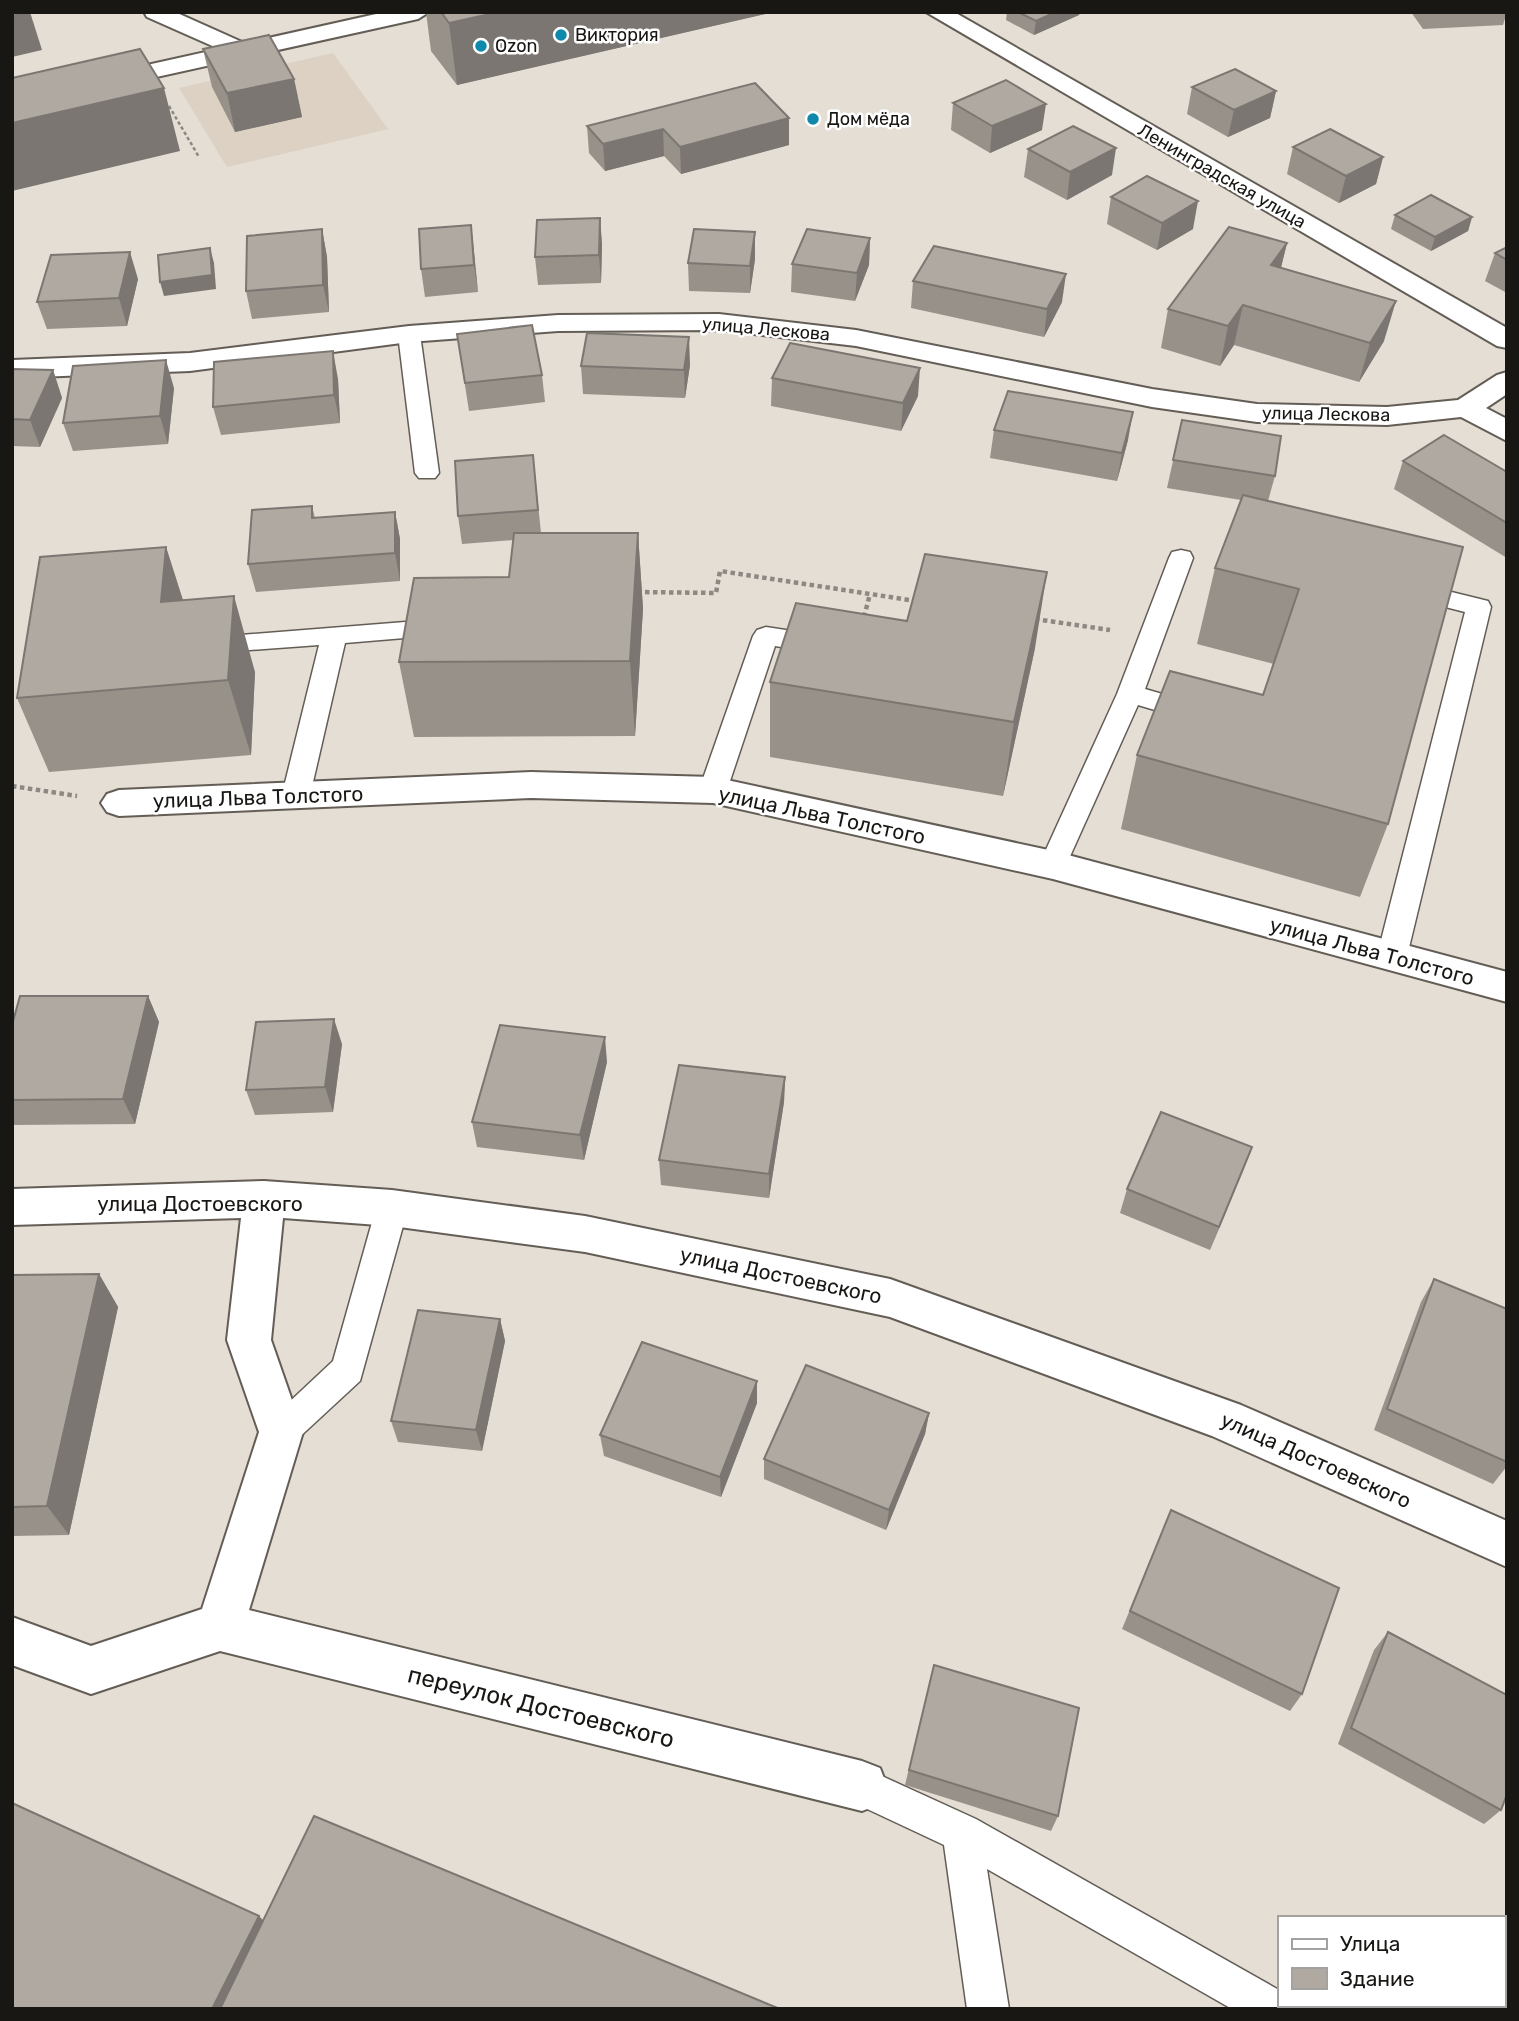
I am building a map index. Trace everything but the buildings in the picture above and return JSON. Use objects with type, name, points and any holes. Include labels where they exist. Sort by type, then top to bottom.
[{"type":"street","points":[[155,12],[243,51]]},
{"type":"street","points":[[12,102],[418,12]]},
{"type":"street","name":"Ленинградская улица","points":[[937,12],[1507,340]]},
{"type":"street","name":"улица Лескова","points":[[12,369],[190,362],[409,334],[558,323],[719,322],[856,338],[1152,398],[1257,413],[1387,416],[1466,408],[1507,381]]},
{"type":"street","points":[[1466,408],[1507,432]]},
{"type":"street","name":"улица Льва Толстого","points":[[119,803],[531,785],[713,790],[1053,865],[1507,987]]},
{"type":"street","points":[[12,1641],[90,1670],[220,1627],[281,1432],[249,1340],[264,1199]]},
{"type":"street","name":"улица Достоевского","points":[[12,1208],[264,1199],[392,1208],[585,1234],[890,1298],[1225,1420],[1507,1544]]},
{"type":"street","name":"переулок Достоевского","points":[[220,1627],[862,1786]]},
{"type":"lane","points":[[409,334],[428,473]]},
{"type":"lane","points":[[1053,865],[1130,694],[1181,558]]},
{"type":"lane","points":[[1386,584],[1479,607],[1392,957]]},
{"type":"lane","points":[[237,642],[471,626]]},
{"type":"lane","points":[[296,795],[334,635]]},
{"type":"lane","points":[[713,790],[766,635],[855,649]]},
{"type":"lane","points":[[1130,694],[1216,719]]},
{"type":"lane","points":[[281,1432],[348,1370],[392,1208]]},
{"type":"lane","points":[[862,1786],[962,1833],[1273,2009]]},
{"type":"lane","points":[[962,1833],[988,2009]]},
{"type":"path","points":[[165,100],[199,157]]},
{"type":"path","points":[[12,786],[119,803]]},
{"type":"shaded area","points":[[333,53],[388,129],[227,167],[179,88]]},
{"type":"place","name":"Виктория","points":[[561,35]]},
{"type":"place","name":"Ozon","points":[[481,46]]},
{"type":"place","name":"Дом мёда","points":[[813,119]]}]
